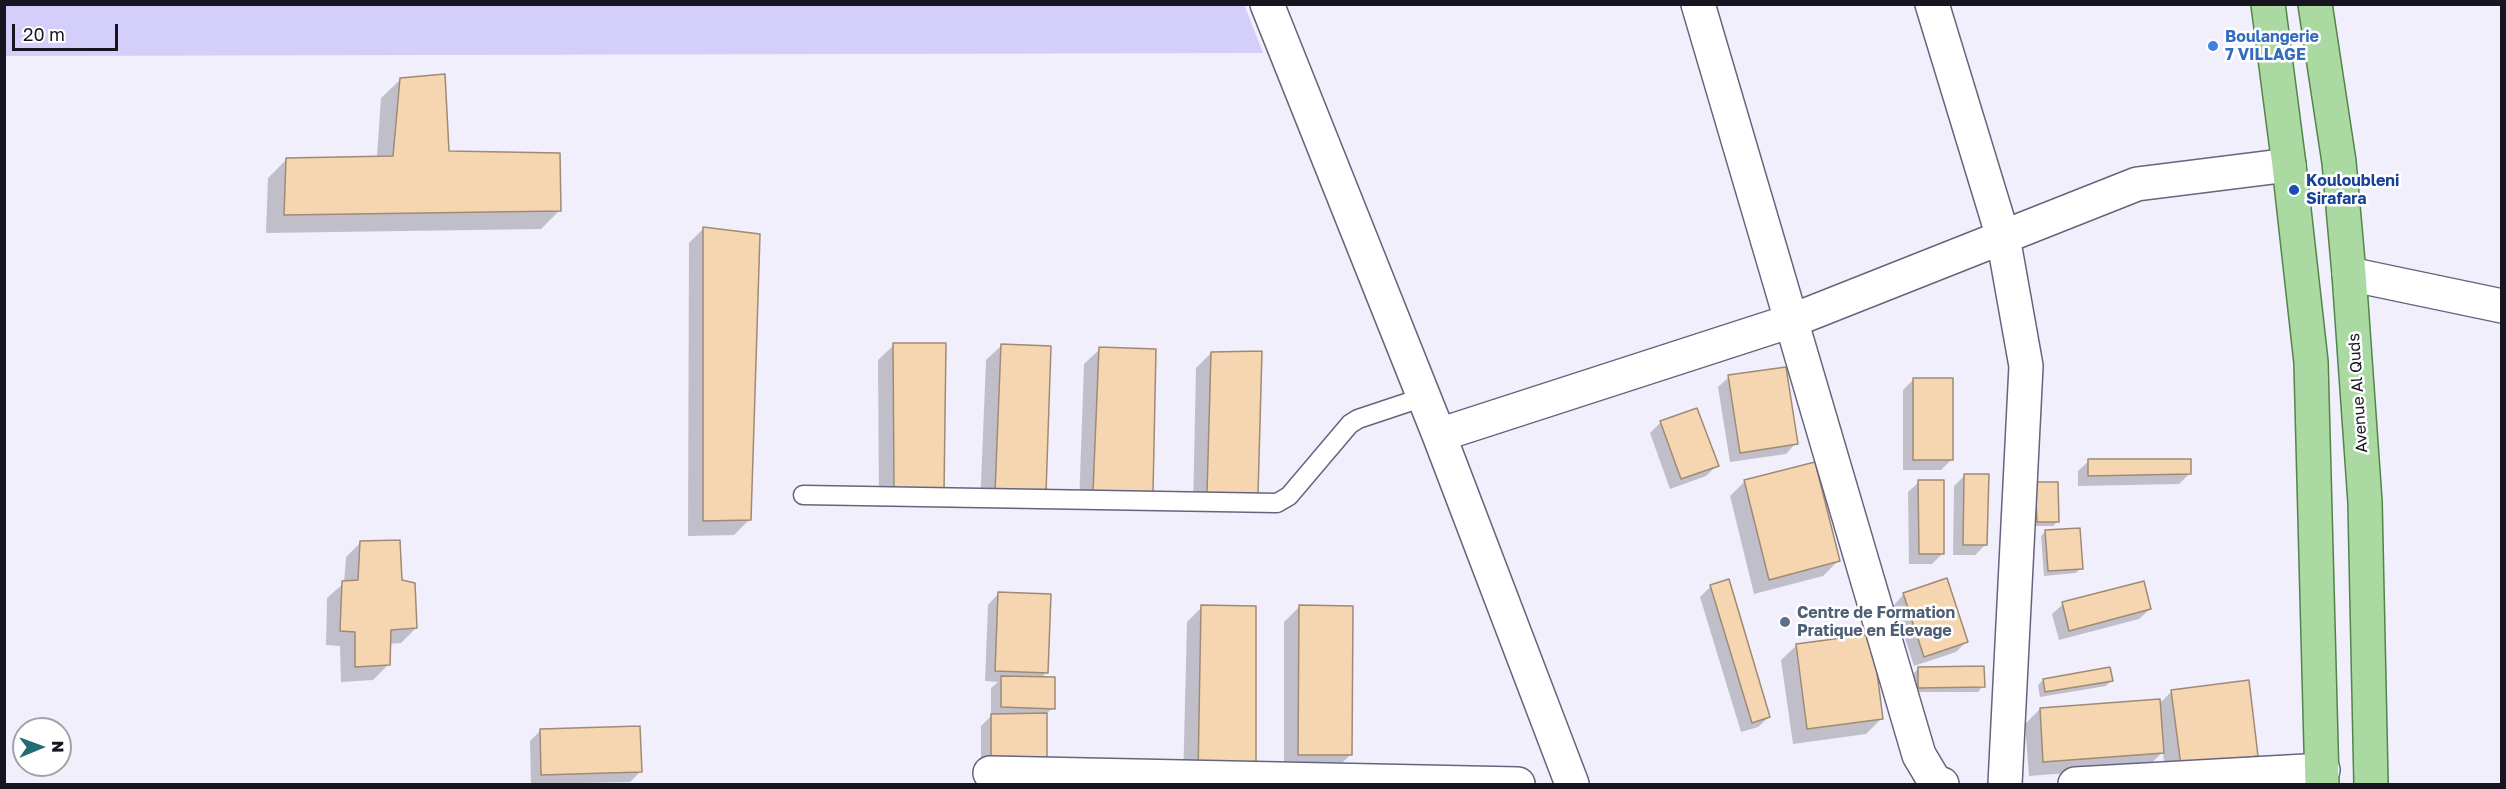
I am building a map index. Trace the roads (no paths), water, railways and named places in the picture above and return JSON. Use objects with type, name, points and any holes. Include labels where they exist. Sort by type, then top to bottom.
[{"type":"main road","points":[[2268,4],[2311,362],[2323,777]]},
{"type":"main road","name":"Avenue Al Quds","points":[[2315,4],[2339,162],[2349,274],[2365,502],[2371,784]]},
{"type":"street","points":[[1267,4],[1439,435],[1572,784]]},
{"type":"street","points":[[1698,4],[1919,755],[1935,782],[1942,784]]},
{"type":"street","points":[[1932,4],[2004,237],[2026,366],[2005,784]]},
{"type":"street","points":[[1439,435],[1791,321],[2137,184],[2289,165]]},
{"type":"street","points":[[2349,274],[2502,306]]},
{"type":"street","points":[[990,773],[1518,784]]},
{"type":"street","points":[[2075,784],[2323,777]]},
{"type":"lane","points":[[803,495],[1277,502],[1289,496],[1350,424],[1358,419],[1424,398]]},
{"type":"place","name":"Boulangerie 7 VILLAGE","points":[[2213,46]]},
{"type":"place","name":"Kouloubleni Sirafara","points":[[2294,190]]},
{"type":"place","name":"Centre de Formation Pratique en Élevage","points":[[1785,622]]}]
